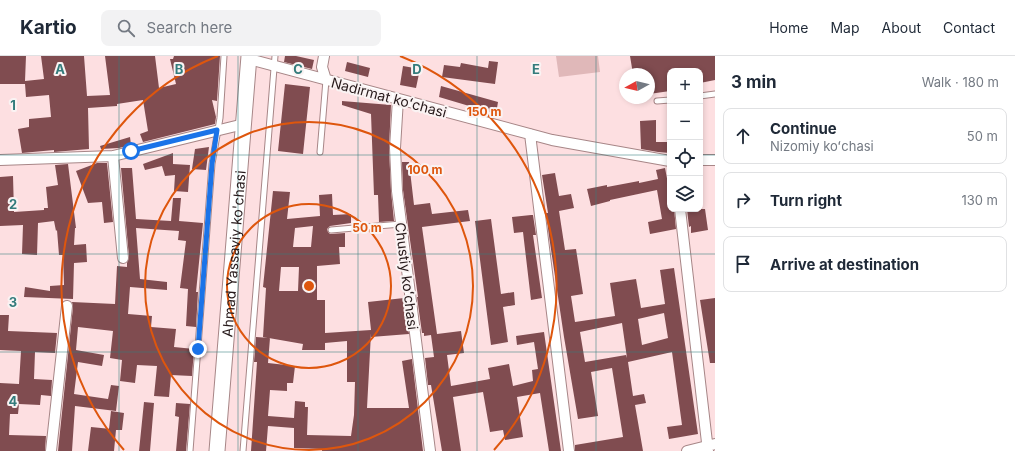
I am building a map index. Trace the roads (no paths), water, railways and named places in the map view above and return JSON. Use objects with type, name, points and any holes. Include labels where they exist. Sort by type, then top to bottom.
[{"type":"main road","name":"Ahmad Yassaviy ko'chasi","points":[[217,451],[249,58]]},
{"type":"street","points":[[324,56],[322,67],[326,80]]},
{"type":"street","name":"Nadirmat koʻchasi","points":[[249,58],[274,61],[326,80],[552,140],[667,160]]},
{"type":"street","name":"Chustiy koʻchasi","points":[[398,100],[395,148],[397,190],[430,451]]},
{"type":"street","points":[[0,160],[113,156],[244,124]]},
{"type":"street","points":[[530,134],[569,451]]},
{"type":"street","points":[[113,156],[123,258]]},
{"type":"street","points":[[703,160],[715,160]]},
{"type":"street","points":[[680,212],[710,447],[688,451]]},
{"type":"street","points":[[51,451],[67,306]]},
{"type":"lane","points":[[190,451],[212,172],[217,130],[220,118],[224,56]]},
{"type":"lane","points":[[243,451],[274,61]]},
{"type":"lane","points":[[320,152],[326,80]]},
{"type":"lane","points":[[703,96],[715,94]]},
{"type":"lane","points":[[657,101],[667,100]]},
{"type":"lane","points":[[331,230],[401,224]]}]
